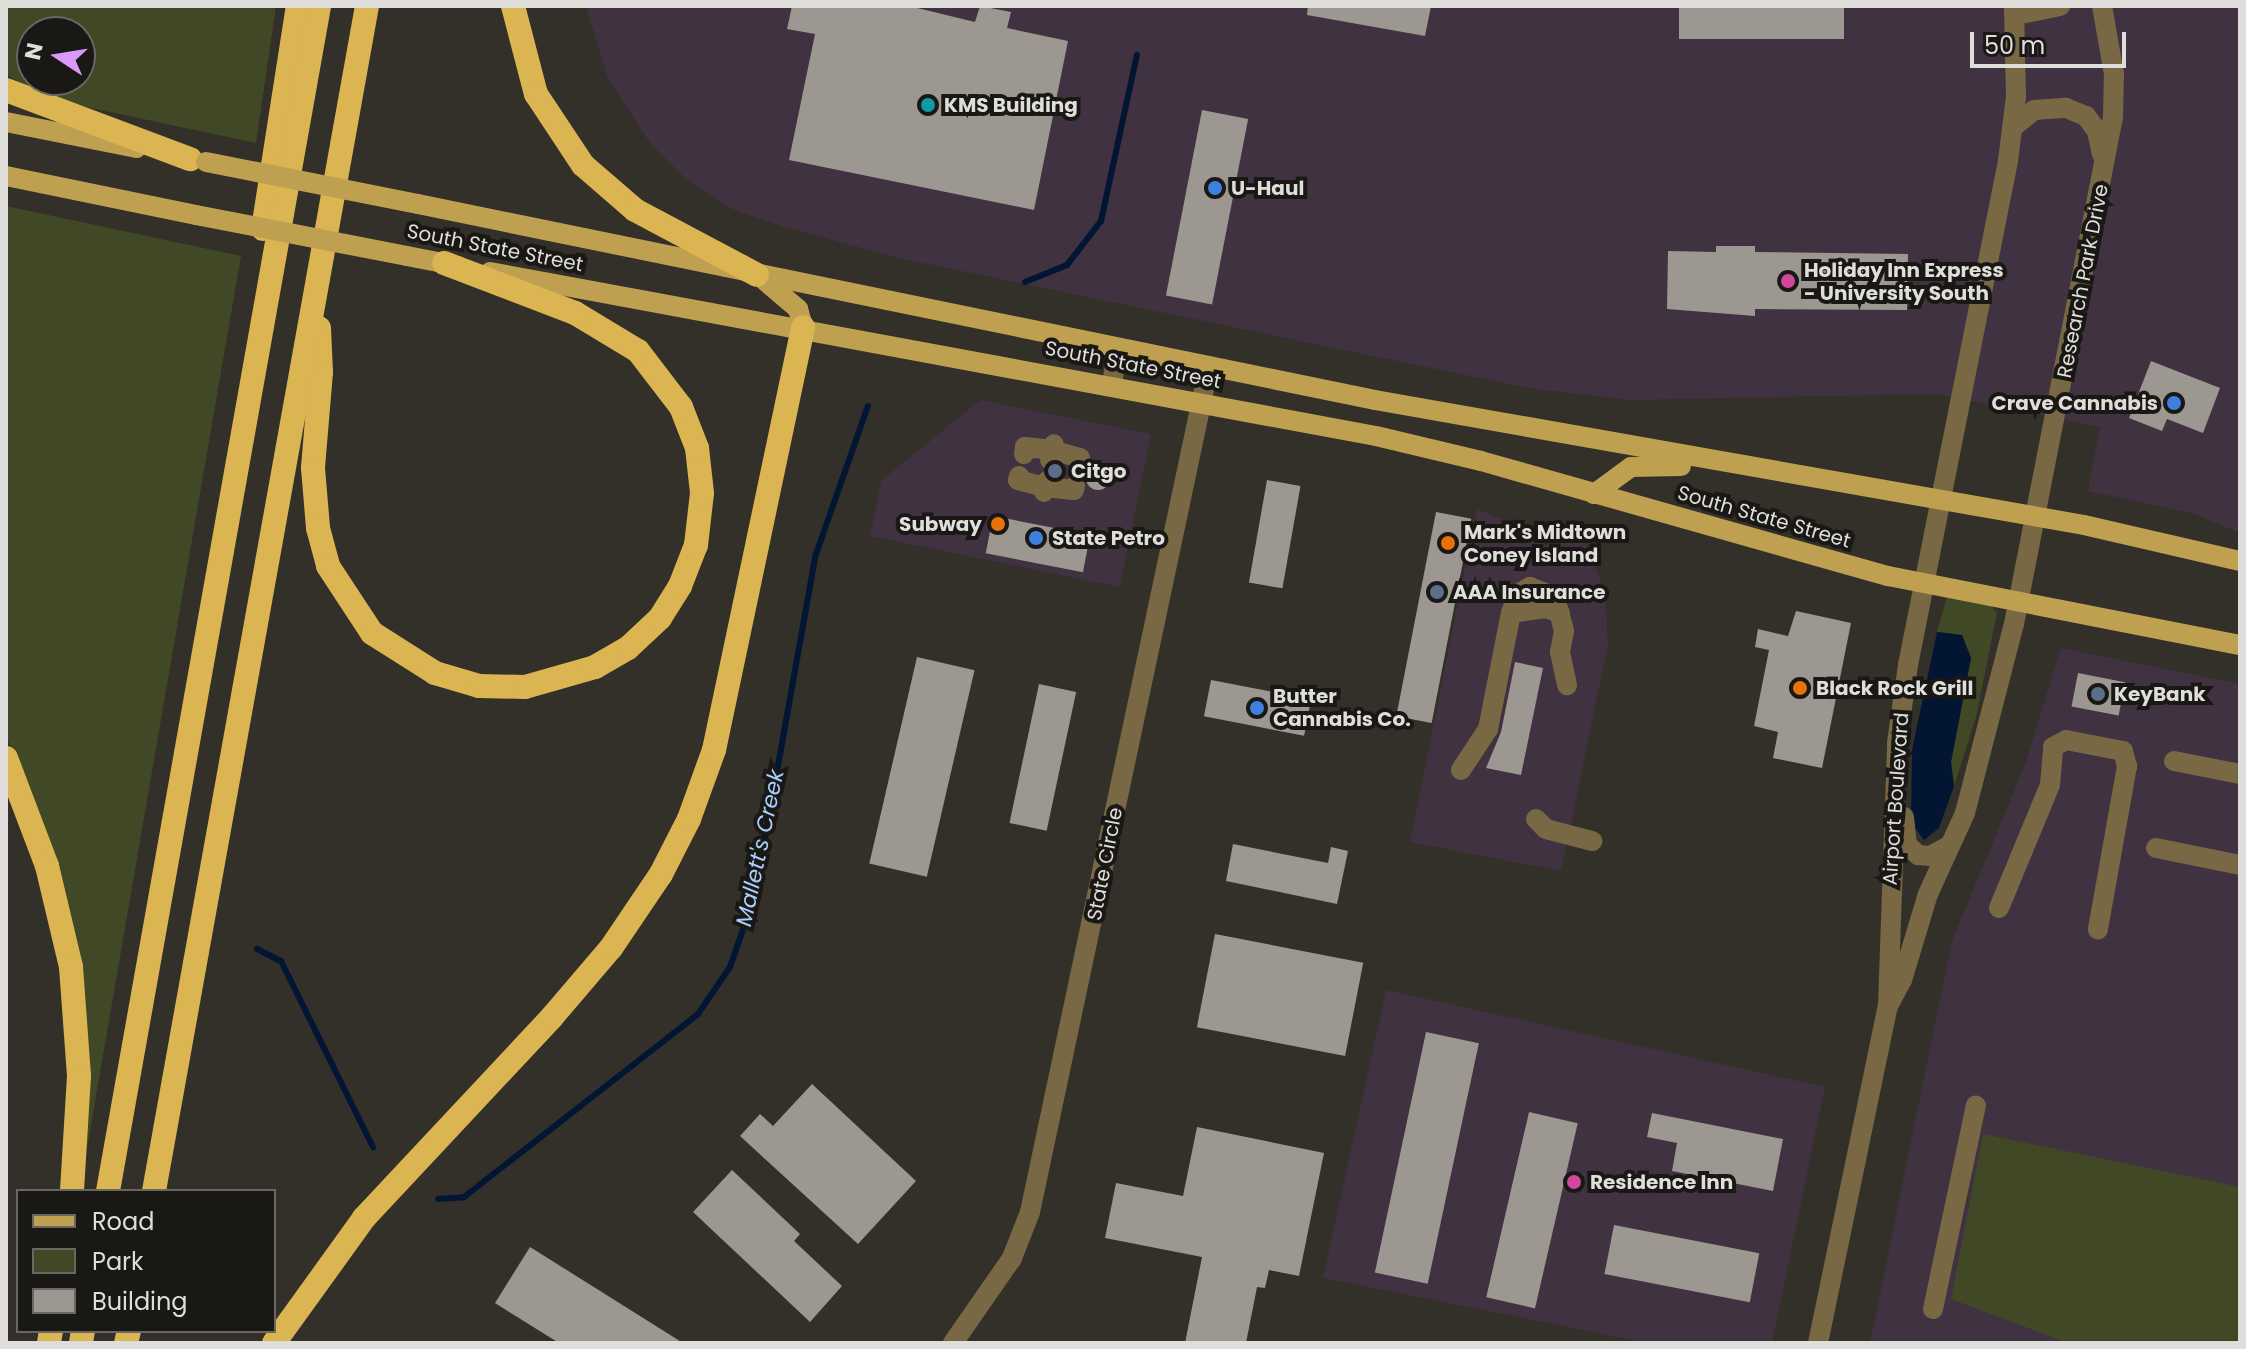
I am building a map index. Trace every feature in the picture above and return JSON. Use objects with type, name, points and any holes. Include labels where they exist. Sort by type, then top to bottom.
[{"type":"highway","points":[[192,727],[198,611],[298,6]]},
{"type":"highway","points":[[108,1189],[319,6]]},
{"type":"highway","points":[[154,1189],[367,6]]},
{"type":"highway","points":[[513,6],[536,94],[583,165],[635,210],[757,275]]},
{"type":"highway","points":[[6,90],[198,160]]},
{"type":"highway","points":[[316,289],[321,372],[313,468],[318,528],[328,566],[345,598],[372,633],[435,673],[479,686],[525,687],[563,680],[628,648],[660,618],[680,586],[696,545],[702,493],[697,448],[681,407],[638,351],[575,313],[444,263]]},
{"type":"highway","points":[[274,1343],[364,1218],[552,1017],[611,948],[661,874],[714,750],[803,327]]},
{"type":"highway","points":[[6,758],[47,866],[71,967],[79,1076],[72,1189]]},
{"type":"main road","name":"South State Street","points":[[6,122],[1209,366],[2156,539],[2240,561]]},
{"type":"main road","name":"South State Street","points":[[6,176],[407,256],[1112,384],[1391,440],[1925,583],[2240,645]]},
{"type":"main road","points":[[757,275],[798,309],[803,327]]},
{"type":"main road","points":[[1594,494],[1631,467],[1667,463],[1744,476],[1836,482]]},
{"type":"street","points":[[1941,500],[2012,128],[2015,10],[2060,6]]},
{"type":"street","name":"Research Park Drive","points":[[2019,601],[2105,165],[2114,74],[2102,6]]},
{"type":"street","points":[[2012,128],[2034,110],[2048,107],[2086,116],[2097,131],[2105,165]]},
{"type":"street","points":[[1112,384],[1118,348]]},
{"type":"street","name":"State Circle","points":[[953,1343],[1005,1269],[1030,1212],[1209,366]]},
{"type":"street","points":[[1024,454],[1025,447],[1052,451],[1080,458],[1079,466]]},
{"type":"street","points":[[1019,476],[1018,480],[1045,487],[1075,486]]},
{"type":"street","name":"Airport Boulevard","points":[[1888,1006],[1897,743],[1941,500]]},
{"type":"street","points":[[1461,770],[1488,729],[1511,613],[1518,594],[1530,587],[1555,597],[1564,631],[1560,652],[1567,685]]},
{"type":"street","name":"Airport Boulevard","points":[[1818,1343],[1888,1006],[1986,744],[2019,601]]},
{"type":"street","points":[[1999,908],[2046,797],[2053,747],[2066,740],[2123,751],[2127,766],[2098,929]]},
{"type":"street","points":[[1897,743],[1906,770],[1907,845],[1918,855],[1930,856],[1949,846]]},
{"type":"street","points":[[2174,761],[2240,774]]},
{"type":"street","points":[[1536,819],[1546,829],[1592,841]]},
{"type":"street","points":[[2156,848],[2240,865]]},
{"type":"street","points":[[1933,1309],[1976,1105]]},
{"type":"shaded area","points":[[586,6],[2240,6],[2240,533],[2195,514],[2088,491],[2100,427],[1937,394],[1630,400],[1528,388],[899,258],[781,226],[727,207],[683,176],[650,143],[608,79]]},
{"type":"shaded area","points":[[980,400],[1151,434],[1120,587],[870,536],[881,481]]},
{"type":"shaded area","points":[[1477,509],[1516,526],[1585,540],[1605,593],[1608,645],[1561,871],[1410,842]]},
{"type":"shaded area","points":[[2061,648],[2240,684],[2240,1343],[1870,1343],[1952,941],[2025,765]]},
{"type":"shaded area","name":"Residence Inn","points":[[1386,990],[1825,1087],[1772,1343],[1647,1343],[1323,1278]]},
{"type":"green space","points":[[6,6],[276,6],[256,143],[46,96],[96,96],[96,16],[16,16],[16,80],[6,75]]},
{"type":"green space","points":[[6,206],[241,256],[86,1154],[80,969],[6,734]]},
{"type":"green space","points":[[1947,597],[1990,604],[1997,613],[1976,717],[1954,786],[1951,762],[1971,658],[1962,635],[1937,632]]},
{"type":"green space","points":[[1983,1134],[2240,1187],[2240,1343],[2068,1343],[1951,1299]]},
{"type":"water","points":[[1937,632],[1962,635],[1971,658],[1951,762],[1954,786],[1939,828],[1924,840],[1911,822],[1912,750]]},
{"type":"building","name":"KMS Building","points":[[792,6],[909,6],[975,22],[980,6],[1011,12],[1007,28],[1068,41],[1034,210],[789,160],[815,34],[787,29]]},
{"type":"building","points":[[1308,6],[1431,6],[1425,36],[1307,15]]},
{"type":"building","points":[[1679,6],[1844,6],[1844,39],[1679,39]]},
{"type":"building","points":[[1202,110],[1248,119],[1212,304],[1166,296]]},
{"type":"building","name":"Holiday Inn Express - University South","points":[[1716,246],[1755,246],[1755,252],[1908,254],[1907,310],[1755,309],[1755,316],[1667,309],[1668,251],[1716,252]]},
{"type":"building","name":"Crave Cannabis","points":[[2151,361],[2220,388],[2203,433],[2167,419],[2162,431],[2129,418]]},
{"type":"building","points":[[1098,466],[1106,470],[1110,478],[1106,486],[1098,490],[1090,486],[1086,478],[1090,470]]},
{"type":"building","points":[[1267,480],[1300,486],[1282,588],[1249,582]]},
{"type":"building","points":[[1436,512],[1471,519],[1432,723],[1396,716]]},
{"type":"building","points":[[993,516],[1090,535],[1083,572],[986,553]]},
{"type":"building","name":"Black Rock Grill","points":[[1796,611],[1851,623],[1822,768],[1773,758],[1778,732],[1754,726],[1769,650],[1755,647],[1758,629],[1788,636]]},
{"type":"building","points":[[917,657],[974,670],[927,877],[869,864]]},
{"type":"building","points":[[1515,662],[1543,668],[1521,775],[1486,768],[1501,732]]},
{"type":"building","name":"KeyBank","points":[[2078,673],[2125,682],[2119,716],[2072,706]]},
{"type":"building","name":"Butter Cannabis Co.","points":[[1211,680],[1311,699],[1304,736],[1204,716]]},
{"type":"building","points":[[1039,684],[1076,692],[1047,831],[1009,823]]},
{"type":"building","points":[[1233,844],[1328,863],[1331,847],[1348,851],[1337,904],[1226,881]]},
{"type":"building","points":[[1215,934],[1363,963],[1345,1056],[1197,1027]]},
{"type":"building","points":[[1426,1032],[1479,1043],[1428,1284],[1375,1273]]},
{"type":"building","points":[[812,1084],[916,1181],[858,1244],[740,1136],[760,1114],[773,1126]]},
{"type":"building","points":[[1529,1112],[1578,1123],[1535,1308],[1486,1297]]},
{"type":"building","points":[[1652,1113],[1783,1139],[1773,1191],[1672,1171],[1677,1143],[1647,1137]]},
{"type":"building","points":[[1197,1127],[1324,1153],[1299,1276],[1269,1270],[1265,1288],[1257,1287],[1246,1343],[1185,1343],[1202,1257],[1105,1238],[1116,1183],[1183,1196]]},
{"type":"building","points":[[732,1170],[800,1234],[794,1241],[842,1286],[810,1322],[693,1212]]},
{"type":"building","points":[[1614,1225],[1759,1253],[1750,1302],[1604,1274]]},
{"type":"building","points":[[530,1247],[683,1343],[559,1343],[495,1303]]},
{"type":"waterway","name":"Mallett's Creek","points":[[1025,282],[1067,265],[1101,221],[1137,55]]},
{"type":"waterway","name":"Mallett's Creek","points":[[438,1199],[464,1197],[698,1014],[730,967],[755,895],[815,557],[868,406]]},
{"type":"waterway","name":"Mallett's Creek","points":[[257,949],[281,961],[373,1147]]},
{"type":"place","name":"KMS Building","points":[[928,105]]},
{"type":"place","name":"U-Haul","points":[[1215,188]]},
{"type":"place","name":"Holiday Inn Express - University South","points":[[1788,281]]},
{"type":"place","name":"Crave Cannabis","points":[[2174,403]]},
{"type":"place","name":"Citgo","points":[[1055,471]]},
{"type":"place","name":"Subway","points":[[998,524]]},
{"type":"place","name":"State Petro","points":[[1036,538]]},
{"type":"place","name":"Mark's Midtown Coney Island","points":[[1448,543]]},
{"type":"place","name":"AAA Insurance","points":[[1437,592]]},
{"type":"place","name":"Black Rock Grill","points":[[1800,688]]},
{"type":"place","name":"KeyBank","points":[[2098,694]]},
{"type":"place","name":"Butter Cannabis Co.","points":[[1257,708]]},
{"type":"place","name":"Residence Inn","points":[[1574,1182]]}]
